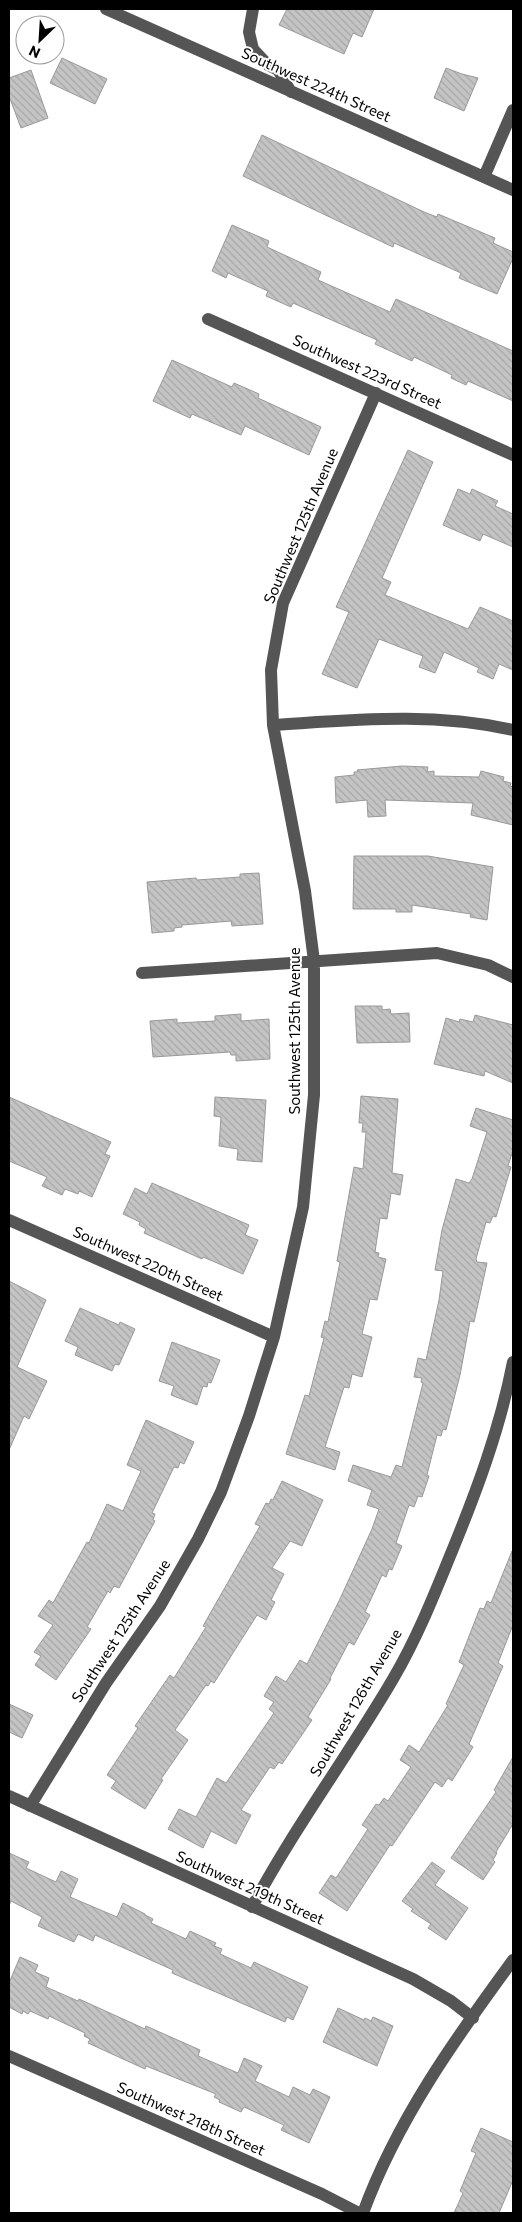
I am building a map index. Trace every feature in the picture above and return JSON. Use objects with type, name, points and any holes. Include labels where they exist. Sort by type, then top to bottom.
[{"type":"street","name":"Southwest 224th Street","points":[[106,9],[513,190]]},
{"type":"street","points":[[253,9],[249,32],[253,49],[268,65],[278,70],[292,92]]},
{"type":"street","points":[[484,177],[513,110]]},
{"type":"street","name":"Southwest 223rd Street","points":[[208,319],[513,455]]},
{"type":"street","name":"Southwest 125th Avenue","points":[[30,1806],[106,1683],[160,1606],[198,1539],[221,1492],[249,1416],[274,1337],[303,1207],[314,1095],[314,961],[305,891],[273,725],[271,670],[283,603],[376,393]]},
{"type":"street","points":[[273,725],[399,717],[479,722],[513,730]]},
{"type":"street","points":[[142,974],[437,953],[488,965],[513,977]]},
{"type":"street","name":"Southwest 220th Street","points":[[9,1220],[274,1337]]},
{"type":"street","name":"Southwest 126th Avenue","points":[[252,1907],[390,1685],[429,1608],[464,1524],[488,1456],[513,1362]]},
{"type":"street","name":"Southwest 219th Street","points":[[9,1796],[413,1978],[451,2001],[473,2018]]},
{"type":"street","points":[[363,2213],[376,2176],[400,2130],[446,2053],[513,1960]]},
{"type":"street","name":"Southwest 218th Street","points":[[9,2056],[322,2194],[359,2213]]},
{"type":"building","points":[[287,9],[374,9],[362,37],[353,33],[344,54],[279,25]]},
{"type":"building","points":[[65,59],[107,79],[95,104],[50,83],[59,65],[65,65]]},
{"type":"building","points":[[446,68],[478,78],[464,111],[434,98]]},
{"type":"building","points":[[31,70],[48,118],[21,128],[9,96],[9,78]]},
{"type":"building","points":[[262,135],[424,212],[437,217],[438,214],[495,238],[493,243],[513,252],[513,258],[497,294],[459,278],[461,273],[394,243],[393,247],[243,176]]},
{"type":"building","points":[[232,225],[269,241],[267,247],[321,272],[318,280],[390,312],[396,299],[513,351],[513,401],[468,381],[466,385],[451,378],[452,375],[414,357],[412,361],[375,344],[377,340],[293,303],[291,307],[266,296],[268,291],[228,273],[226,278],[212,271]]},
{"type":"building","points":[[172,360],[232,387],[234,383],[259,394],[258,398],[321,427],[309,455],[245,426],[241,435],[192,414],[190,418],[153,401]]},
{"type":"building","points":[[408,450],[433,462],[382,578],[391,582],[385,595],[468,629],[480,607],[513,621],[513,670],[499,664],[493,679],[477,672],[479,668],[444,652],[435,673],[419,667],[423,656],[379,639],[357,688],[322,674],[349,612],[336,607]]},
{"type":"building","points":[[458,489],[470,494],[472,489],[498,501],[495,506],[513,514],[513,547],[483,534],[480,541],[443,525]]},
{"type":"building","points":[[402,766],[428,767],[427,772],[434,771],[434,776],[479,777],[481,771],[504,777],[503,781],[511,783],[510,786],[513,787],[513,825],[471,815],[473,803],[385,800],[386,816],[368,817],[367,800],[336,803],[335,777],[354,775],[354,772],[358,772],[357,770]]},
{"type":"building","points":[[354,856],[428,856],[493,867],[487,920],[470,917],[471,914],[412,905],[412,912],[396,912],[396,909],[353,909]]},
{"type":"building","points":[[259,873],[263,924],[232,926],[231,921],[182,925],[182,927],[174,928],[174,931],[152,933],[147,882],[240,877],[240,874]]},
{"type":"building","points":[[355,1006],[382,1006],[382,1010],[390,1009],[391,1014],[409,1013],[410,1042],[357,1043]]},
{"type":"building","points":[[241,1014],[241,1021],[269,1019],[270,1059],[236,1061],[236,1055],[231,1055],[230,1052],[153,1057],[150,1021],[177,1019],[177,1023],[215,1021],[215,1016]]},
{"type":"building","points":[[475,1015],[513,1025],[513,1083],[485,1071],[484,1076],[434,1064],[446,1018],[459,1022],[460,1019],[473,1022]]},
{"type":"building","points":[[361,1096],[398,1099],[392,1173],[403,1175],[400,1195],[391,1193],[387,1219],[380,1218],[375,1252],[379,1253],[378,1257],[386,1259],[377,1300],[370,1299],[362,1334],[372,1337],[362,1377],[352,1374],[349,1388],[344,1387],[325,1447],[340,1452],[335,1470],[286,1454],[305,1395],[309,1396],[324,1338],[321,1337],[325,1321],[328,1322],[340,1262],[337,1261],[354,1167],[363,1169],[366,1132],[362,1132],[363,1123],[359,1123]]},
{"type":"building","points":[[9,1097],[111,1142],[105,1154],[110,1156],[92,1197],[79,1191],[78,1194],[65,1189],[62,1195],[42,1186],[47,1177],[9,1161]]},
{"type":"building","points":[[215,1097],[266,1100],[262,1162],[237,1160],[238,1149],[219,1146],[221,1117],[214,1116]]},
{"type":"building","points":[[476,1108],[513,1120],[513,1150],[508,1166],[511,1167],[496,1217],[493,1216],[490,1223],[486,1222],[476,1259],[477,1262],[487,1263],[474,1322],[470,1321],[460,1375],[446,1430],[443,1429],[441,1436],[437,1435],[427,1475],[429,1476],[422,1497],[418,1496],[414,1507],[409,1505],[396,1543],[402,1546],[392,1570],[389,1569],[386,1577],[382,1575],[365,1612],[370,1615],[354,1645],[349,1642],[331,1679],[308,1717],[312,1720],[282,1764],[279,1762],[274,1769],[270,1767],[241,1810],[251,1815],[236,1844],[211,1831],[203,1848],[168,1829],[179,1809],[196,1817],[217,1778],[226,1783],[274,1713],[269,1709],[274,1702],[264,1696],[276,1676],[286,1682],[300,1660],[307,1664],[339,1601],[372,1529],[379,1509],[367,1505],[372,1490],[348,1481],[353,1465],[391,1477],[396,1465],[402,1467],[423,1383],[421,1382],[422,1378],[414,1377],[418,1358],[426,1360],[439,1300],[443,1271],[435,1270],[442,1230],[456,1179],[469,1183],[472,1179],[487,1132],[470,1126]]},
{"type":"building","points":[[152,1183],[249,1225],[245,1235],[258,1240],[243,1274],[203,1257],[202,1259],[144,1233],[146,1229],[139,1225],[140,1222],[123,1214],[135,1188],[147,1194]]},
{"type":"building","points":[[9,1281],[46,1300],[17,1367],[47,1381],[29,1419],[24,1416],[9,1450]]},
{"type":"building","points":[[80,1308],[119,1325],[120,1322],[135,1329],[119,1365],[115,1364],[112,1371],[75,1355],[78,1347],[65,1341]]},
{"type":"building","points":[[172,1342],[220,1360],[211,1383],[208,1382],[207,1387],[203,1386],[197,1405],[171,1395],[174,1386],[159,1381]]},
{"type":"building","points":[[146,1420],[194,1442],[184,1464],[180,1462],[178,1468],[174,1467],[152,1513],[155,1514],[153,1520],[155,1521],[119,1588],[114,1586],[110,1593],[108,1591],[87,1627],[91,1629],[56,1680],[35,1665],[41,1656],[34,1652],[53,1625],[38,1616],[49,1600],[53,1603],[87,1542],[89,1543],[107,1504],[123,1511],[141,1471],[127,1465]]},
{"type":"building","points":[[282,1481],[323,1500],[302,1546],[290,1541],[272,1568],[284,1574],[271,1600],[275,1602],[266,1620],[257,1615],[214,1683],[211,1681],[208,1686],[206,1685],[175,1730],[188,1740],[161,1779],[163,1780],[145,1809],[111,1788],[116,1781],[107,1775],[138,1728],[135,1726],[170,1675],[174,1678],[206,1627],[203,1626],[260,1526],[255,1524],[266,1503],[269,1504],[271,1499],[273,1500]]},
{"type":"building","points":[[512,1551],[513,1625],[498,1663],[503,1666],[469,1744],[473,1747],[452,1781],[448,1778],[442,1787],[435,1782],[392,1846],[390,1845],[347,1911],[319,1893],[331,1875],[336,1878],[368,1829],[362,1825],[376,1804],[379,1805],[384,1798],[388,1801],[411,1767],[400,1760],[409,1745],[419,1752],[448,1705],[446,1704],[464,1665],[459,1662],[480,1608],[484,1609],[487,1601],[491,1603]]},
{"type":"building","points":[[9,1704],[33,1715],[22,1738],[9,1732]]},
{"type":"building","points":[[513,1757],[513,1824],[496,1852],[493,1860],[495,1862],[483,1880],[451,1858],[496,1792],[494,1790]]},
{"type":"building","points":[[9,1853],[29,1862],[26,1868],[56,1882],[61,1871],[78,1879],[70,1897],[117,1917],[123,1903],[153,1919],[151,1923],[186,1939],[190,1931],[216,1943],[214,1946],[222,1949],[220,1954],[251,1968],[254,1962],[308,1987],[293,2020],[287,2017],[285,2022],[172,1973],[173,1970],[95,1935],[93,1941],[78,1934],[74,1942],[38,1926],[42,1917],[11,1901],[9,1906]]},
{"type":"building","points":[[432,1862],[445,1871],[435,1885],[468,1908],[446,1940],[428,1928],[431,1924],[411,1911],[413,1909],[402,1901]]},
{"type":"building","points":[[20,1957],[38,1965],[35,1972],[49,1978],[46,1987],[78,2001],[79,1999],[145,2029],[146,2026],[200,2050],[198,2056],[238,2073],[244,2058],[262,2066],[255,2081],[289,2097],[293,2087],[310,2095],[313,2089],[330,2097],[309,2143],[281,2130],[284,2125],[244,2107],[241,2112],[219,2102],[220,2100],[214,2097],[216,2094],[146,2066],[145,2069],[88,2043],[90,2039],[84,2036],[85,2033],[49,2016],[48,2019],[30,2011],[28,2014],[23,2011],[22,2014],[9,2007],[9,1983]]},
{"type":"building","points":[[338,2008],[364,2020],[365,2018],[371,2021],[373,2017],[393,2026],[377,2066],[323,2042]]},
{"type":"building","points":[[481,2128],[513,2142],[513,2180],[499,2213],[454,2213],[463,2193],[460,2191],[476,2153],[471,2151]]}]
